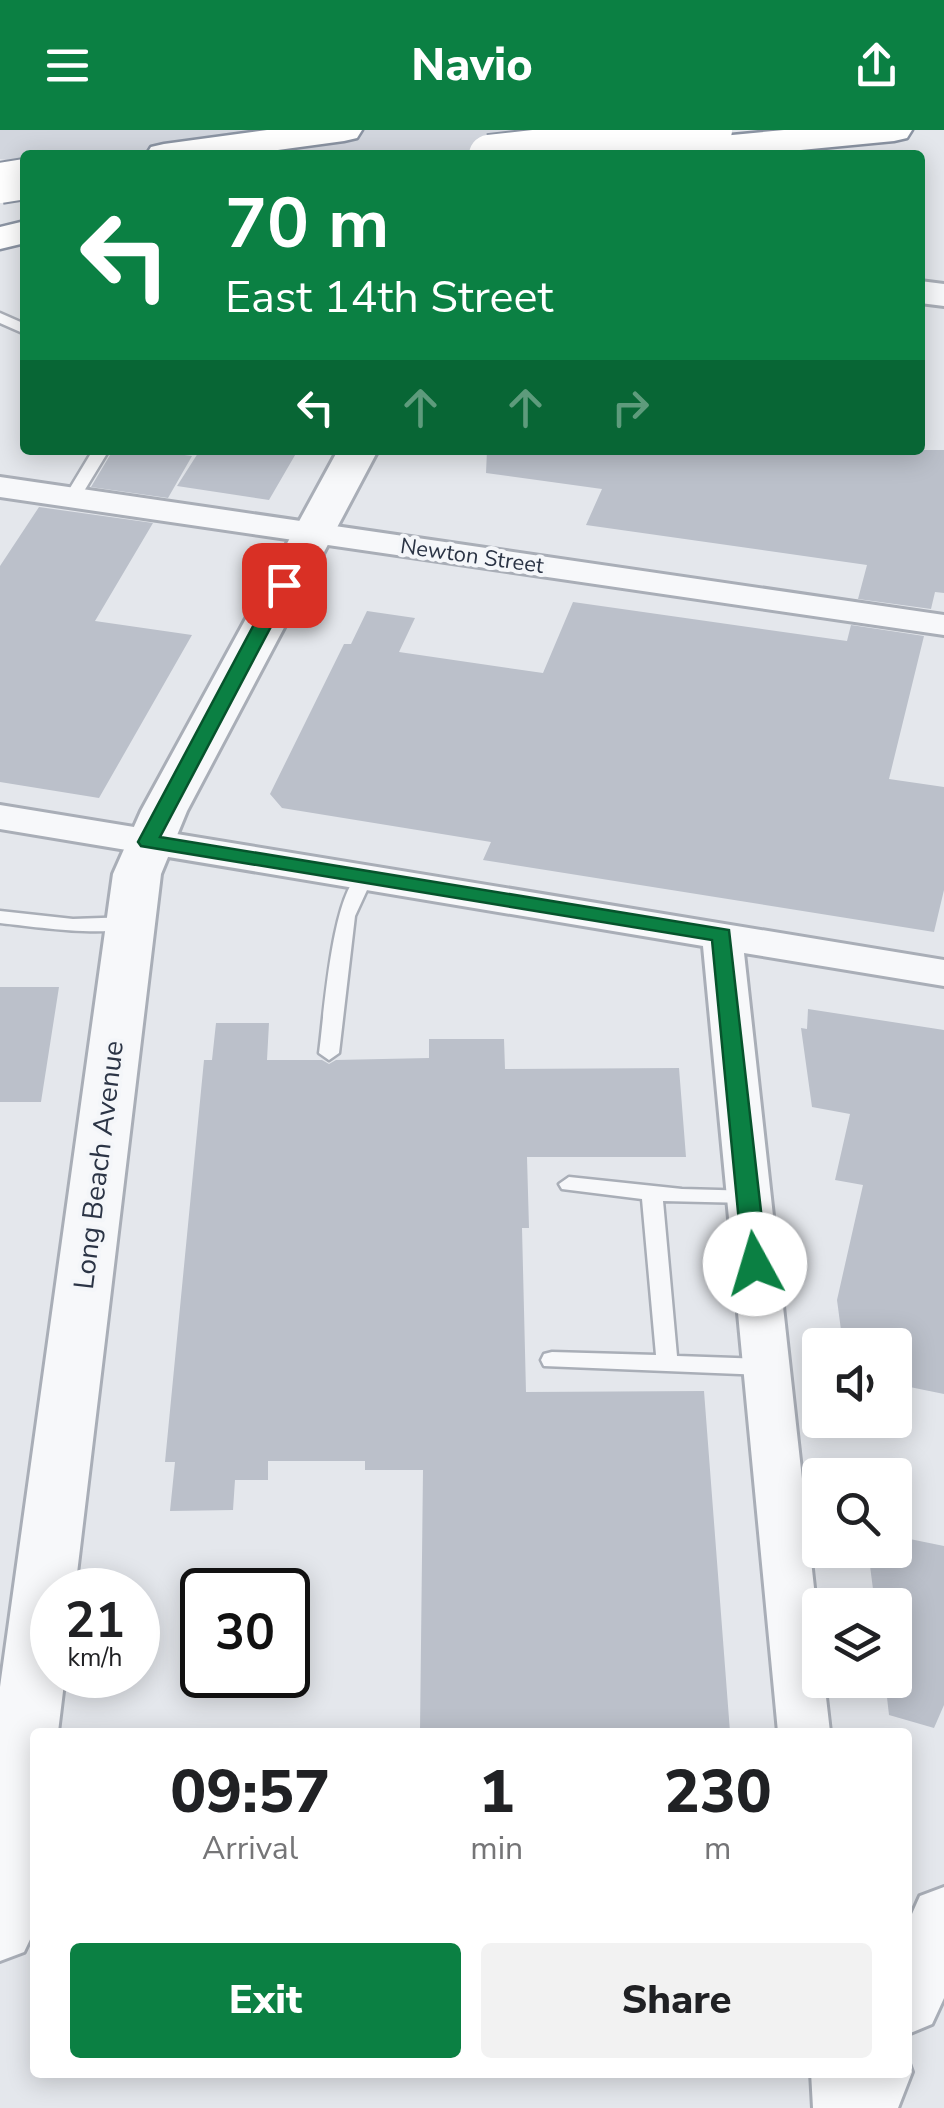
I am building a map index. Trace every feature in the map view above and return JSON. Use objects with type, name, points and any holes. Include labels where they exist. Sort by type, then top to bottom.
[{"type":"highway","points":[[200,150],[344,130]]},
{"type":"highway","points":[[534,150],[712,130]]},
{"type":"highway","points":[[691,150],[894,130]]},
{"type":"street","points":[[558,150],[574,130]]},
{"type":"street","name":"Long Beach Avenue","points":[[0,1931],[130,923],[148,842],[355,455]]},
{"type":"street","name":"Newton Street","points":[[0,487],[944,624]]},
{"type":"street","points":[[0,817],[944,973]]},
{"type":"street","points":[[722,935],[804,1728]]},
{"type":"street","points":[[912,1993],[944,1917]]},
{"type":"street","points":[[840,2078],[842,2108]]},
{"type":"street","points":[[862,2108],[874,2078]]},
{"type":"lane","points":[[72,498],[99,455]]},
{"type":"lane","points":[[328,1053],[346,916],[364,877]]},
{"type":"lane","points":[[0,917],[72,925],[130,923]]},
{"type":"lane","points":[[569,1184],[652,1193],[748,1196]]},
{"type":"lane","points":[[652,1193],[668,1362]]},
{"type":"lane","points":[[552,1360],[766,1368]]},
{"type":"shaded area","points":[[0,130],[514,130],[504,150],[20,150],[20,162],[0,159]]},
{"type":"building","points":[[925,450],[944,450],[944,593],[935,592],[931,609],[858,599],[867,565],[586,525],[602,489],[486,473],[487,455],[925,455]]},
{"type":"building","points":[[110,455],[192,456],[168,498],[91,487]]},
{"type":"building","points":[[197,455],[295,455],[269,500],[177,486]]},
{"type":"building","points":[[39,507],[153,523],[95,621],[192,635],[99,798],[0,782],[0,566]]},
{"type":"building","points":[[573,602],[847,641],[851,625],[924,636],[889,779],[944,787],[944,890],[934,932],[483,860],[491,842],[282,808],[270,794],[344,644],[351,644],[367,611],[415,618],[399,652],[543,673]]},
{"type":"building","points":[[0,987],[59,987],[41,1102],[0,1102]]},
{"type":"building","points":[[808,1009],[944,1030],[944,1394],[912,1387],[912,1328],[841,1328],[837,1300],[863,1185],[835,1180],[850,1114],[812,1107],[801,1028],[807,1029]]},
{"type":"building","points":[[216,1023],[269,1023],[267,1060],[322,1060],[329,1064],[336,1060],[429,1058],[429,1039],[504,1039],[505,1069],[679,1068],[686,1157],[527,1157],[529,1228],[522,1228],[526,1392],[704,1391],[730,1728],[420,1728],[423,1470],[365,1470],[365,1461],[268,1461],[268,1480],[235,1480],[233,1510],[170,1511],[175,1462],[165,1462],[204,1060],[212,1060]]},
{"type":"building","points":[[912,1539],[944,1546],[944,1705],[934,1728],[889,1715],[887,1698],[912,1698],[912,1588],[873,1588],[870,1568],[912,1568]]},
{"type":"route","points":[[284,585],[148,842],[722,935],[755,1264]]}]
